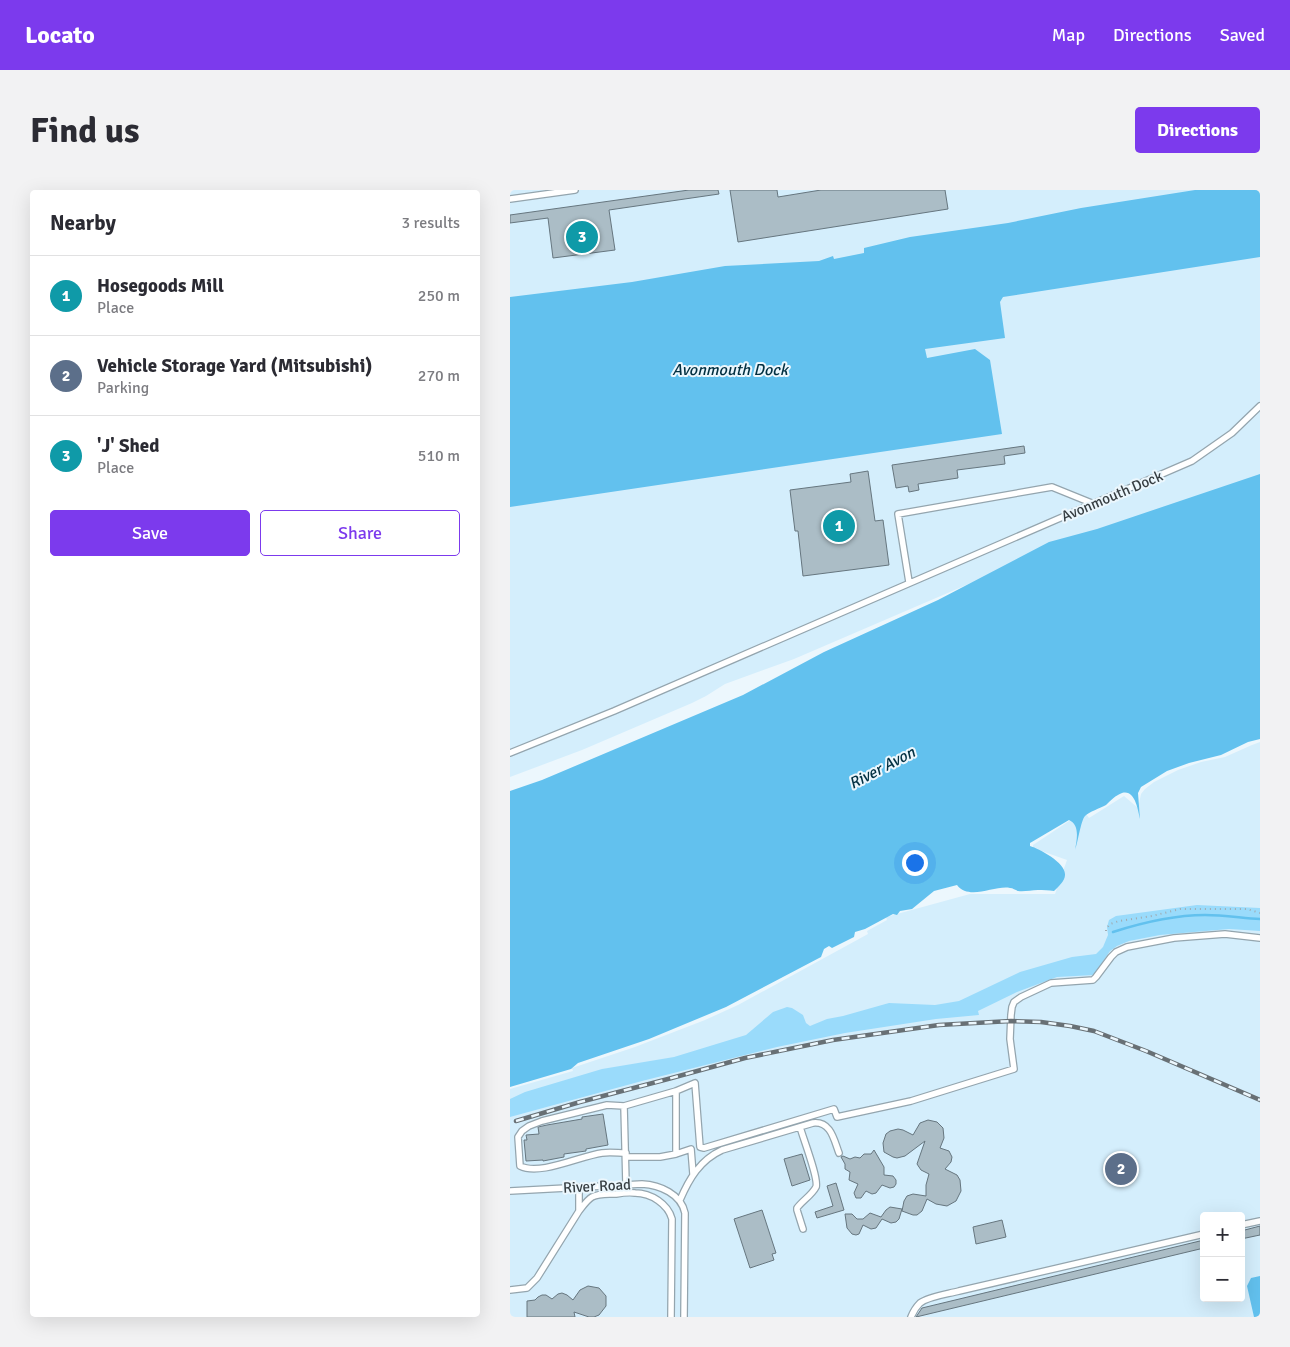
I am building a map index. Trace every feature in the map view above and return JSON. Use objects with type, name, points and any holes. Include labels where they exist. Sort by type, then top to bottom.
[{"type":"lane","points":[[510,199],[575,190]]},
{"type":"lane","name":"Avonmouth Dock","points":[[510,753],[623,707],[1192,461],[1232,433],[1260,406]]},
{"type":"lane","points":[[909,582],[898,514],[1052,487],[1094,504]]},
{"type":"lane","points":[[693,1174],[691,1149],[660,1157],[602,1153],[553,1167],[526,1168],[520,1166],[518,1137],[528,1126],[542,1121],[607,1105],[624,1106],[676,1091],[695,1083],[700,1147],[704,1148],[834,1109],[837,1117],[911,1101],[1014,1069],[1010,1039],[1014,1002],[1020,997],[1050,983],[1092,980],[1110,957],[1121,949],[1174,938],[1225,934],[1260,938]]},
{"type":"lane","points":[[676,1091],[676,1154]]},
{"type":"lane","points":[[624,1106],[626,1184]]},
{"type":"lane","points":[[684,1317],[685,1217],[680,1200],[688,1181],[706,1160],[717,1152],[813,1123],[824,1124],[830,1130],[839,1153]]},
{"type":"lane","points":[[800,1127],[816,1183],[814,1189],[797,1208],[803,1229]]},
{"type":"lane","name":"River Road","points":[[510,1191],[642,1184],[656,1186],[668,1191],[680,1200]]},
{"type":"lane","points":[[579,1187],[579,1211]]},
{"type":"lane","points":[[510,1290],[528,1288],[534,1283],[579,1211],[588,1200],[602,1194],[637,1192],[665,1206],[672,1219],[671,1317]]},
{"type":"lane","points":[[1245,1224],[1260,1221]]},
{"type":"lane","points":[[911,1317],[918,1306],[929,1299],[1200,1235]]},
{"type":"path","points":[[1106,931],[1110,924],[1119,921],[1180,909],[1247,909],[1260,913]]},
{"type":"shaded area","points":[[510,190],[1260,190],[1260,486],[1064,543],[794,659],[725,684],[692,703],[582,750],[510,777]]},
{"type":"shaded area","points":[[1260,742],[1260,1317],[510,1317],[510,1089],[573,1071],[572,1068],[635,1047],[738,1005],[868,934],[867,931],[887,920],[886,917],[970,894],[1055,894],[1067,860],[1033,848],[1033,845],[1084,811],[1089,818],[1124,796],[1138,808],[1141,794],[1154,782],[1178,770],[1201,762],[1225,757]]},
{"type":"shaded area","points":[[1197,905],[1260,908],[1260,931],[1229,929],[1160,935],[1129,941],[1110,951],[1094,975],[1057,977],[1017,992],[978,1011],[979,1015],[936,1019],[845,1033],[777,1047],[510,1117],[510,1099],[525,1092],[602,1069],[674,1057],[746,1035],[773,1012],[787,1007],[803,1015],[806,1023],[810,1026],[827,1019],[889,1003],[935,1005],[959,1001],[1020,972],[1072,957],[1096,954],[1103,947],[1108,935],[1107,927],[1109,920],[1116,916]]},
{"type":"water","name":"Avonmouth Dock","points":[[1195,190],[1260,190],[1260,257],[1003,297],[1000,302],[1005,338],[925,349],[927,358],[975,349],[990,360],[1002,434],[510,507],[510,297],[632,282],[725,266],[819,261],[833,256],[834,259],[864,253],[864,248],[910,237],[1008,223],[1081,208]]},
{"type":"water","name":"River Avon","points":[[1260,474],[1260,739],[1248,742],[1221,755],[1167,771],[1141,787],[1138,793],[1140,819],[1137,806],[1130,794],[1122,793],[1113,798],[1106,805],[1085,816],[1075,850],[1076,829],[1075,825],[1069,820],[1030,843],[1030,846],[1046,853],[1057,861],[1064,870],[1064,879],[1054,891],[1018,891],[1004,888],[968,892],[962,890],[957,885],[934,891],[912,909],[900,911],[897,915],[893,914],[865,929],[855,932],[854,937],[832,948],[829,946],[824,949],[821,957],[726,1007],[649,1039],[578,1063],[571,1069],[510,1087],[510,791],[542,780],[743,695],[824,652],[938,600],[1049,542],[1097,529]]},
{"type":"water","points":[[1260,1276],[1260,1317],[1254,1317],[1247,1286],[1251,1278]]},
{"type":"building","points":[[689,190],[718,190],[719,194],[609,210],[615,250],[553,258],[548,218],[510,223],[510,215]]},
{"type":"building","points":[[730,190],[777,190],[778,197],[821,190],[945,190],[948,209],[738,242]]},
{"type":"building","points":[[1024,446],[1025,453],[1004,456],[1005,464],[957,470],[958,478],[918,484],[919,490],[909,492],[908,486],[896,488],[892,465]]},
{"type":"building","points":[[868,471],[875,521],[883,520],[889,565],[803,576],[798,531],[795,531],[790,490],[851,482],[850,474]]},
{"type":"building","points":[[603,1114],[608,1145],[564,1154],[564,1157],[543,1161],[526,1161],[524,1140],[527,1140],[526,1135],[539,1134],[538,1127]]},
{"type":"building","points":[[928,1120],[937,1122],[943,1128],[944,1138],[940,1148],[949,1151],[952,1157],[951,1162],[945,1169],[957,1175],[960,1180],[961,1191],[956,1201],[947,1206],[936,1204],[927,1199],[922,1211],[917,1215],[913,1215],[902,1211],[907,1196],[913,1194],[926,1196],[929,1174],[921,1170],[917,1164],[925,1141],[905,1156],[897,1158],[884,1152],[883,1143],[886,1134],[890,1131],[898,1129],[913,1135],[920,1123]]},
{"type":"building","points":[[874,1150],[884,1167],[884,1175],[893,1176],[896,1184],[890,1188],[882,1185],[876,1193],[872,1194],[866,1191],[861,1198],[856,1198],[854,1193],[858,1184],[849,1180],[850,1172],[845,1169],[845,1164],[841,1157],[850,1159],[860,1158],[864,1154],[871,1154]]},
{"type":"building","points":[[802,1154],[810,1180],[792,1186],[784,1159]]},
{"type":"building","points":[[836,1183],[844,1210],[817,1218],[815,1212],[833,1206],[827,1186]]},
{"type":"building","points":[[890,1207],[902,1209],[896,1222],[891,1223],[882,1219],[876,1228],[871,1229],[863,1225],[859,1234],[856,1235],[852,1234],[847,1228],[845,1214],[852,1214],[857,1219],[863,1219],[870,1213],[881,1217]]},
{"type":"building","points":[[762,1210],[776,1253],[772,1254],[774,1260],[750,1268],[734,1219]]},
{"type":"building","points":[[1002,1220],[1006,1237],[976,1244],[973,1227]]},
{"type":"building","points":[[1260,1226],[1260,1235],[1245,1238],[1245,1230]]},
{"type":"building","points":[[1200,1241],[1200,1249],[916,1317],[922,1308]]},
{"type":"building","points":[[588,1286],[599,1288],[606,1296],[606,1306],[599,1315],[589,1317],[574,1312],[575,1317],[527,1317],[527,1301],[535,1300],[542,1295],[552,1299],[562,1293],[573,1300],[580,1290]]},
{"type":"waterway","points":[[1113,932],[1182,916],[1219,915],[1260,919]]},
{"type":"railway","points":[[516,1121],[745,1058],[833,1040],[939,1025],[1011,1021],[1041,1022],[1094,1031],[1260,1100]]},
{"type":"place","name":"'J' Shed","points":[[582,237]]},
{"type":"place","name":"Hosegoods Mill","points":[[839,526]]},
{"type":"place","name":"Vehicle Storage Yard (Mitsubishi)","points":[[1121,1169]]}]
